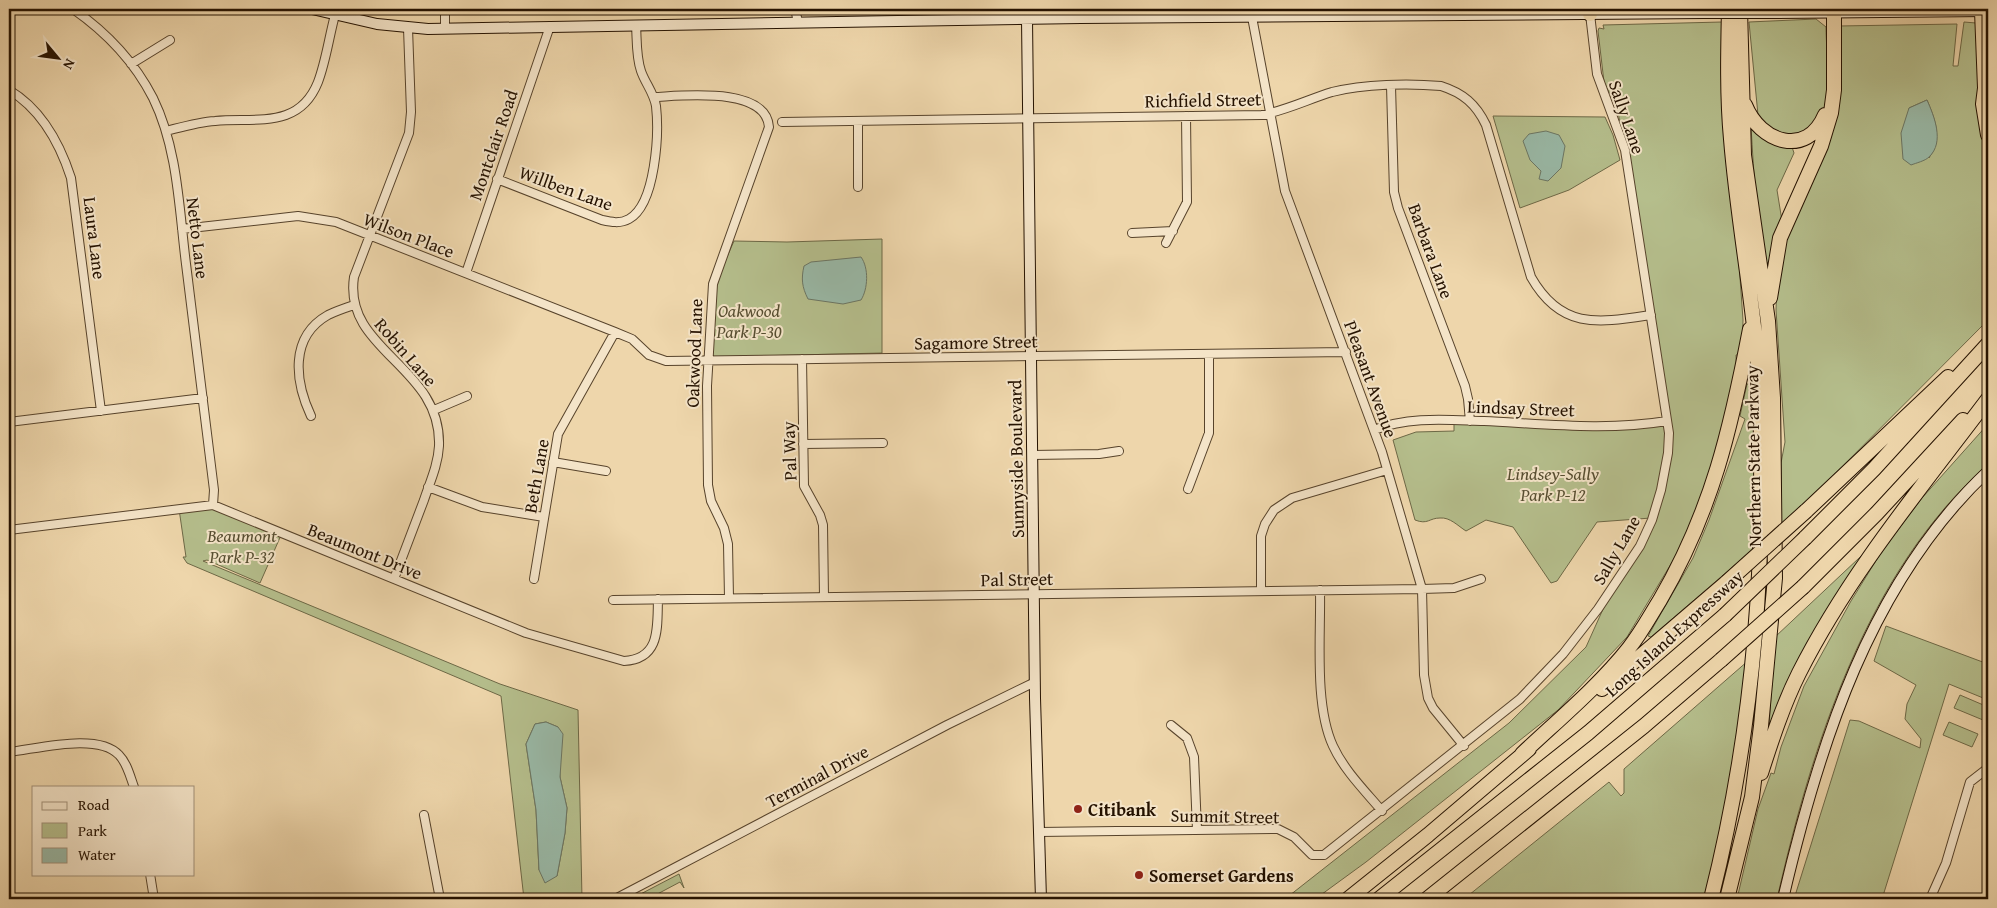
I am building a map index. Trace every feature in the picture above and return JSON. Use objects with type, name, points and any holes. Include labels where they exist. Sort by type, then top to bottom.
[{"type":"highway","name":"Northern State Parkway","points":[[1711,899],[1732,812],[1741,761],[1758,619],[1762,505],[1760,402],[1752,316],[1731,140],[1728,74],[1729,9]]},
{"type":"highway","name":"Northern State Parkway","points":[[1727,899],[1752,796],[1761,726],[1775,578],[1773,398],[1768,322],[1744,155],[1740,9]]},
{"type":"highway","points":[[1985,11],[1987,84],[1983,104],[1988,136]]},
{"type":"highway","points":[[1742,98],[1756,126],[1773,138],[1787,141],[1799,140],[1816,130],[1827,111],[1830,88],[1832,12]]},
{"type":"highway","points":[[1768,322],[1771,282],[1780,238],[1822,146],[1831,113],[1834,90],[1832,12]]},
{"type":"highway","points":[[1522,754],[1606,675],[1624,654],[1669,584],[1689,546],[1718,470],[1730,428],[1752,316]]},
{"type":"highway","points":[[1348,899],[1428,835],[1522,754],[1593,697],[1727,582],[1806,511],[1988,338]]},
{"type":"highway","name":"Long Island Expressway","points":[[1379,899],[1588,733],[1725,615],[1874,469],[1988,344]]},
{"type":"highway","points":[[1427,899],[1528,820],[1721,660],[1803,587],[1877,513],[1988,390]]},
{"type":"highway","points":[[1752,796],[1798,674],[1823,628],[1885,534],[1988,400]]},
{"type":"highway","points":[[1440,899],[1528,820]]},
{"type":"main road","points":[[312,9],[369,23],[408,28],[1027,19],[1080,14],[1252,16],[1351,12],[1590,11],[1703,13],[1985,11]]},
{"type":"main road","name":"Sunnyside Boulevard","points":[[1027,19],[1035,682],[1041,899]]},
{"type":"main road","points":[[1783,899],[1800,826],[1821,759],[1840,707],[1876,624],[1893,592],[1928,540],[1959,499],[1988,471]]},
{"type":"street","name":"Netto Lane","points":[[73,9],[103,32],[126,56],[153,98],[166,130],[174,163],[214,490],[213,505]]},
{"type":"street","points":[[445,9],[445,28]]},
{"type":"street","points":[[795,9],[798,22]]},
{"type":"street","name":"Sally Lane","points":[[1312,855],[1324,855],[1332,850],[1464,746],[1520,699],[1563,654],[1598,610],[1640,546],[1656,507],[1668,453],[1668,421],[1625,150],[1597,74],[1590,11]]},
{"type":"street","points":[[166,130],[216,121],[270,120],[297,109],[308,99],[318,82],[335,15]]},
{"type":"street","name":"Pleasant Avenue","points":[[1252,16],[1272,113],[1285,191],[1374,430],[1422,589],[1425,689],[1433,708],[1464,746]]},
{"type":"street","name":"Willben Lane","points":[[497,179],[602,220],[616,222],[628,219],[643,202],[653,173],[656,108],[654,97],[641,73],[636,25]]},
{"type":"street","name":"Montclair Road","points":[[466,273],[550,26]]},
{"type":"street","name":"Robin Lane","points":[[394,578],[436,467],[439,445],[434,410],[422,388],[362,326],[354,305],[352,292],[354,277],[409,133],[411,112],[408,28]]},
{"type":"street","points":[[131,64],[170,40]]},
{"type":"street","name":"Richfield Street","points":[[782,122],[1272,113],[1333,92],[1365,86],[1441,86],[1463,95],[1478,110],[1486,125],[1531,277],[1540,294],[1552,306],[1573,318],[1592,322],[1618,321],[1651,315]]},
{"type":"street","name":"Barbara Lane","points":[[1391,86],[1394,192],[1398,208],[1465,386],[1470,420]]},
{"type":"street","name":"Laura Lane","points":[[9,90],[39,117],[52,134],[71,178],[102,411]]},
{"type":"street","name":"Oakwood Lane","points":[[654,97],[708,96],[747,101],[766,115],[769,127],[713,284],[708,360],[708,485],[711,501],[724,528],[728,544],[729,598]]},
{"type":"street","points":[[1166,243],[1187,202],[1186,116]]},
{"type":"street","points":[[858,121],[858,187]]},
{"type":"street","name":"Wilson Place","points":[[182,229],[298,216],[336,222],[615,332]]},
{"type":"street","points":[[1132,233],[1173,231]]},
{"type":"street","points":[[311,416],[298,381],[297,372],[303,344],[317,323],[328,315],[354,305]]},
{"type":"street","name":"Sagamore Street","points":[[615,332],[632,339],[649,355],[658,359],[678,362],[708,360],[1346,352]]},
{"type":"street","name":"Beth Lane","points":[[534,579],[558,434],[615,332]]},
{"type":"street","points":[[1188,489],[1209,433],[1209,354]]},
{"type":"street","name":"Pal Way","points":[[802,359],[804,486],[820,515],[823,525],[824,597]]},
{"type":"street","points":[[434,410],[467,396]]},
{"type":"street","points":[[9,422],[202,398]]},
{"type":"street","name":"Lindsay Street","points":[[1374,430],[1410,421],[1470,420],[1623,427],[1668,421]]},
{"type":"street","points":[[803,444],[884,443]]},
{"type":"street","points":[[1032,455],[1119,452]]},
{"type":"street","points":[[553,462],[606,471]]},
{"type":"street","points":[[1261,591],[1261,536],[1265,524],[1274,510],[1292,498],[1387,470]]},
{"type":"street","points":[[428,487],[482,507],[544,517]]},
{"type":"street","name":"Beaumont Drive","points":[[9,530],[213,505],[526,633],[624,661],[635,660],[643,656],[654,643],[658,599]]},
{"type":"street","name":"Pal Street","points":[[613,600],[1422,589],[1454,588],[1481,579]]},
{"type":"street","points":[[1320,590],[1322,702],[1326,730],[1343,763],[1382,810]]},
{"type":"street","name":"Terminal Drive","points":[[615,899],[947,725],[1035,682]]},
{"type":"street","points":[[1171,725],[1187,738],[1194,757],[1197,830]]},
{"type":"street","points":[[9,752],[88,742],[104,745],[120,755],[134,786]]},
{"type":"street","points":[[1930,899],[1946,863],[1970,782],[1988,768]]},
{"type":"street","points":[[424,815],[440,899]]},
{"type":"street","name":"Summit Street","points":[[1039,832],[1278,829],[1294,837],[1312,855]]},
{"type":"street","points":[[150,876],[154,899]]},
{"type":"green space","points":[[1816,19],[1826,27],[1828,77],[1826,102],[1822,114],[1816,126],[1802,136],[1772,134],[1758,115],[1749,22]]},
{"type":"green space","name":"Lindsey-Sally Park P-12","points":[[1722,22],[1743,320],[1742,354],[1736,355],[1737,386],[1703,500],[1677,554],[1627,637],[1558,710],[1366,862],[1318,897],[1312,899],[1285,899],[1509,723],[1586,647],[1617,578],[1639,543],[1651,518],[1597,522],[1557,581],[1551,583],[1513,527],[1486,520],[1466,531],[1451,520],[1444,518],[1436,518],[1426,522],[1415,520],[1393,440],[1416,432],[1454,431],[1454,420],[1624,428],[1666,423],[1618,111],[1604,82],[1598,31],[1599,28],[1604,29],[1603,25]]},
{"type":"green space","points":[[1964,22],[1976,23],[1980,125],[1988,147],[1988,320],[1807,502],[1781,525],[1781,463],[1785,442],[1776,310],[1777,278],[1782,245],[1820,162],[1839,26],[1957,24],[1953,66],[1958,66]],"holes":[[[1927,100],[1936,129],[1935,143],[1929,158],[1909,108]]]},
{"type":"green space","points":[[1493,116],[1605,117],[1613,135],[1620,160],[1569,190],[1520,208]]},
{"type":"green space","points":[[1751,126],[1791,144],[1794,153],[1777,190],[1782,221],[1770,275],[1759,220]]},
{"type":"green space","name":"Oakwood Park P-30","points":[[882,239],[882,353],[711,357],[715,284],[734,241],[787,242]]},
{"type":"green space","points":[[1747,384],[1754,384],[1757,546],[1651,637],[1648,636],[1693,558],[1709,520],[1745,419],[1740,416]]},
{"type":"green space","points":[[1988,424],[1988,464],[1945,507],[1908,556],[1877,608],[1850,664],[1827,722],[1808,781],[1777,899],[1737,899],[1758,809],[1771,773],[1774,774],[1781,747],[1804,686],[1851,601],[1882,551],[1922,498]]},
{"type":"green space","name":"Beaumont Park P-32","points":[[213,505],[282,533],[260,583],[207,560],[203,561],[500,684],[578,710],[582,899],[524,899],[501,696],[187,563],[183,557],[186,557],[179,509]],"holes":[[[546,722],[558,727],[560,777],[567,808],[565,833],[557,876],[539,870],[536,810],[526,744],[535,724]]]},
{"type":"green space","points":[[1875,543],[1773,726],[1769,726],[1775,637]]},
{"type":"green space","points":[[1886,626],[1988,664],[1988,700],[1949,684],[1882,899],[1794,899],[1850,720],[1859,721],[1920,748],[1921,739],[1905,719],[1907,704],[1916,685],[1874,661]]},
{"type":"green space","points":[[1749,660],[1723,819],[1706,899],[1464,899],[1609,782],[1621,796],[1624,793],[1624,769]]},
{"type":"green space","points":[[1960,695],[1988,707],[1983,720],[1954,708]]},
{"type":"green space","points":[[1949,722],[1978,734],[1972,747],[1943,735]]},
{"type":"green space","points":[[679,874],[684,888],[680,882],[648,899],[631,899]]},
{"type":"water","points":[[1927,100],[1937,129],[1936,144],[1934,151],[1929,157],[1911,165],[1903,159],[1901,133],[1909,108]]},
{"type":"water","points":[[1546,131],[1559,135],[1565,146],[1561,168],[1548,181],[1539,179],[1541,171],[1530,160],[1523,141],[1529,134]]},
{"type":"water","points":[[861,257],[864,262],[867,278],[861,300],[843,304],[808,299],[803,283],[804,266],[811,262]]},
{"type":"water","points":[[546,722],[558,727],[563,734],[560,777],[567,808],[565,833],[557,876],[545,883],[539,870],[536,810],[526,744],[535,724]]},
{"type":"place","name":"Citibank","points":[[1078,809]]},
{"type":"place","name":"Somerset Gardens","points":[[1139,875]]}]
